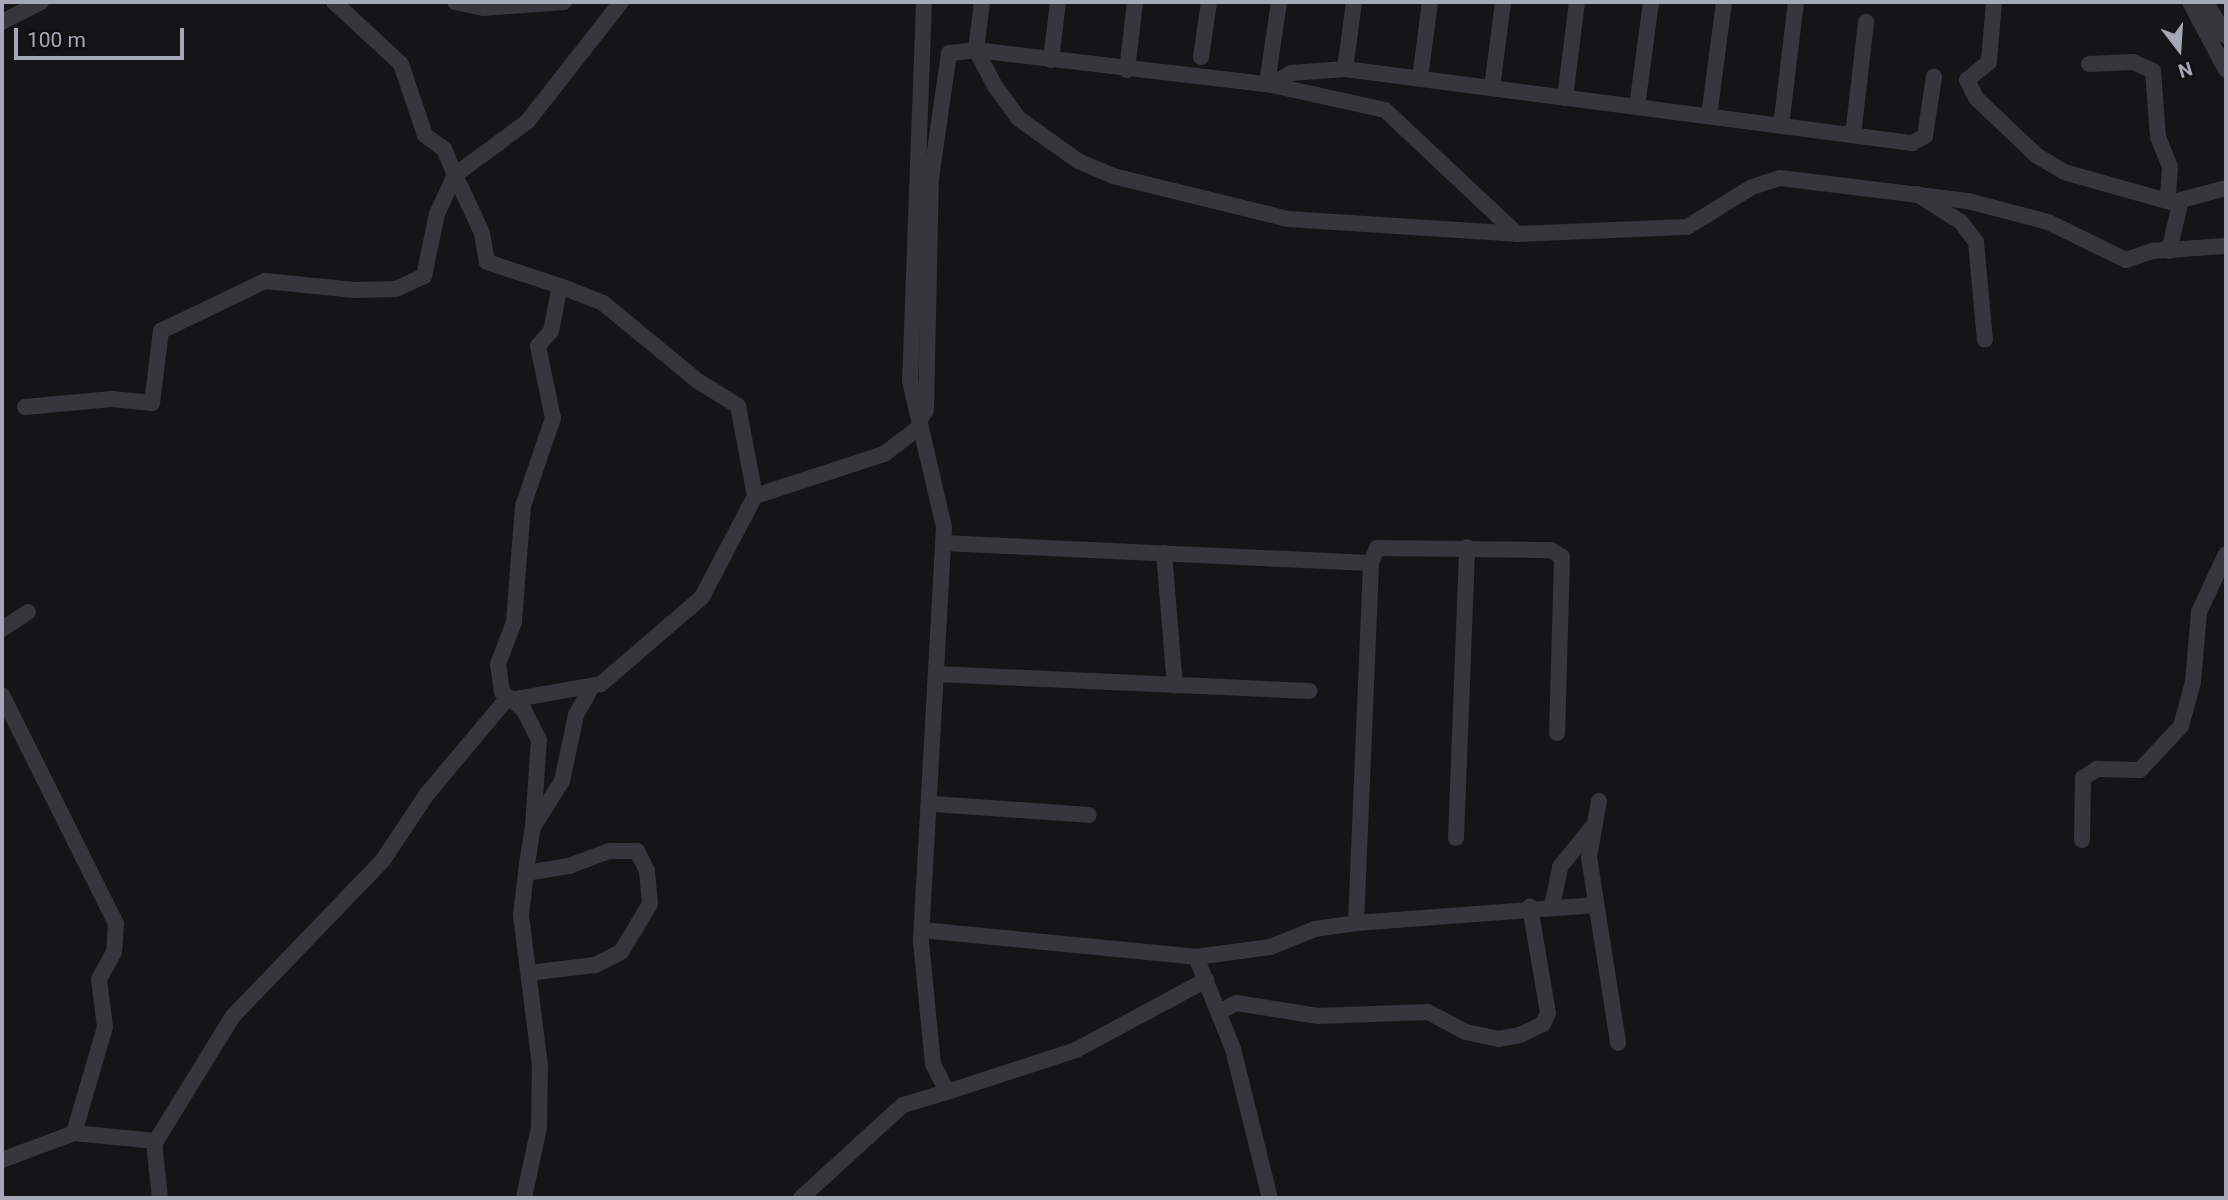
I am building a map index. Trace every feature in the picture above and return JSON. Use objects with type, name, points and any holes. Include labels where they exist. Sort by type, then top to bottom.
[{"type":"street","points":[[2,22],[41,2]]},
{"type":"street","points":[[334,2],[401,64],[425,135],[444,149],[482,233],[487,262],[603,303],[698,382],[738,405],[755,496],[702,597],[590,690],[576,715],[562,781],[533,827]]},
{"type":"street","points":[[455,2],[483,8],[564,2]]},
{"type":"street","points":[[25,407],[112,399],[152,403],[161,331],[265,282],[338,290],[414,284],[424,276],[438,214],[454,175],[527,122],[621,2]]},
{"type":"street","points":[[924,2],[910,368],[944,543],[936,674],[933,804],[922,930],[931,1055],[947,1092]]},
{"type":"street","points":[[982,2],[976,50],[1018,118],[1078,161],[1113,176],[1288,219],[1517,234],[1686,227],[1752,187],[1780,178],[1915,192],[2048,222],[2126,260],[2169,251],[2226,246]]},
{"type":"street","points":[[1051,60],[1058,2]]},
{"type":"street","points":[[1127,70],[1135,2]]},
{"type":"street","points":[[1201,57],[1209,2]]},
{"type":"street","points":[[1269,84],[1279,2]]},
{"type":"street","points":[[1345,69],[1354,2]]},
{"type":"street","points":[[1420,78],[1430,2]]},
{"type":"street","points":[[1492,88],[1503,2]]},
{"type":"street","points":[[1565,98],[1577,2]]},
{"type":"street","points":[[1637,107],[1651,2]]},
{"type":"street","points":[[1709,117],[1724,2]]},
{"type":"street","points":[[1781,126],[1796,2]]},
{"type":"street","points":[[1994,2],[1989,62],[1967,80],[1976,98],[2036,155],[2064,172],[2173,202],[2191,193],[2226,188]]},
{"type":"street","points":[[2190,2],[2207,6],[2226,37]]},
{"type":"street","points":[[2190,2],[2226,70]]},
{"type":"street","points":[[1853,135],[1866,23]]},
{"type":"street","points":[[755,496],[884,454],[920,424],[926,410],[932,178],[944,58],[976,50],[1127,70],[1269,84],[1385,110],[1517,234]]},
{"type":"street","points":[[2089,64],[2133,62],[2153,72],[2159,144],[2170,167],[2173,202],[2169,251]]},
{"type":"street","points":[[1269,84],[1291,73],[1345,69],[1853,135],[1923,139],[1934,78]]},
{"type":"street","points":[[1915,192],[1961,222],[1976,242],[1985,340]]},
{"type":"street","points":[[529,1195],[540,1066],[520,915],[533,827],[539,740],[524,710],[500,689],[498,664],[514,622],[523,506],[553,418],[538,346],[551,331],[560,286]]},
{"type":"street","points":[[944,543],[1371,563]]},
{"type":"street","points":[[1356,923],[1371,563],[1377,548],[1388,543],[1552,550],[1562,557],[1558,733]]},
{"type":"street","points":[[1456,838],[1467,547]]},
{"type":"street","points":[[1164,553],[1175,686]]},
{"type":"street","points":[[2082,840],[2083,778],[2097,769],[2140,770],[2181,726],[2193,682],[2199,612],[2226,554]]},
{"type":"street","points":[[2,629],[28,612]]},
{"type":"street","points":[[936,674],[1310,691]]},
{"type":"street","points":[[160,1198],[154,1142],[233,1016],[383,860],[427,794],[509,699],[590,690]]},
{"type":"street","points":[[2,695],[116,924],[114,952],[99,979],[105,1027],[74,1133]]},
{"type":"street","points":[[1599,801],[1594,826],[1593,905],[1618,1043]]},
{"type":"street","points":[[933,804],[1089,815]]},
{"type":"street","points":[[1552,906],[1560,867],[1594,826]]},
{"type":"street","points":[[526,873],[569,866],[609,850],[637,852],[647,871],[650,904],[621,953],[595,965],[529,973]]},
{"type":"street","points":[[922,930],[1196,957],[1270,947],[1315,929],[1356,923],[1530,907],[1593,905]]},
{"type":"street","points":[[1221,1012],[1236,1003],[1318,1016],[1348,1010],[1389,1016],[1428,1012],[1466,1032],[1498,1039],[1520,1035],[1543,1024],[1548,1013],[1530,907]]},
{"type":"street","points":[[1196,957],[1221,1012],[1270,1198]]},
{"type":"street","points":[[801,1198],[903,1105],[1076,1050],[1206,980]]},
{"type":"street","points":[[2,1160],[74,1133],[154,1142]]}]
